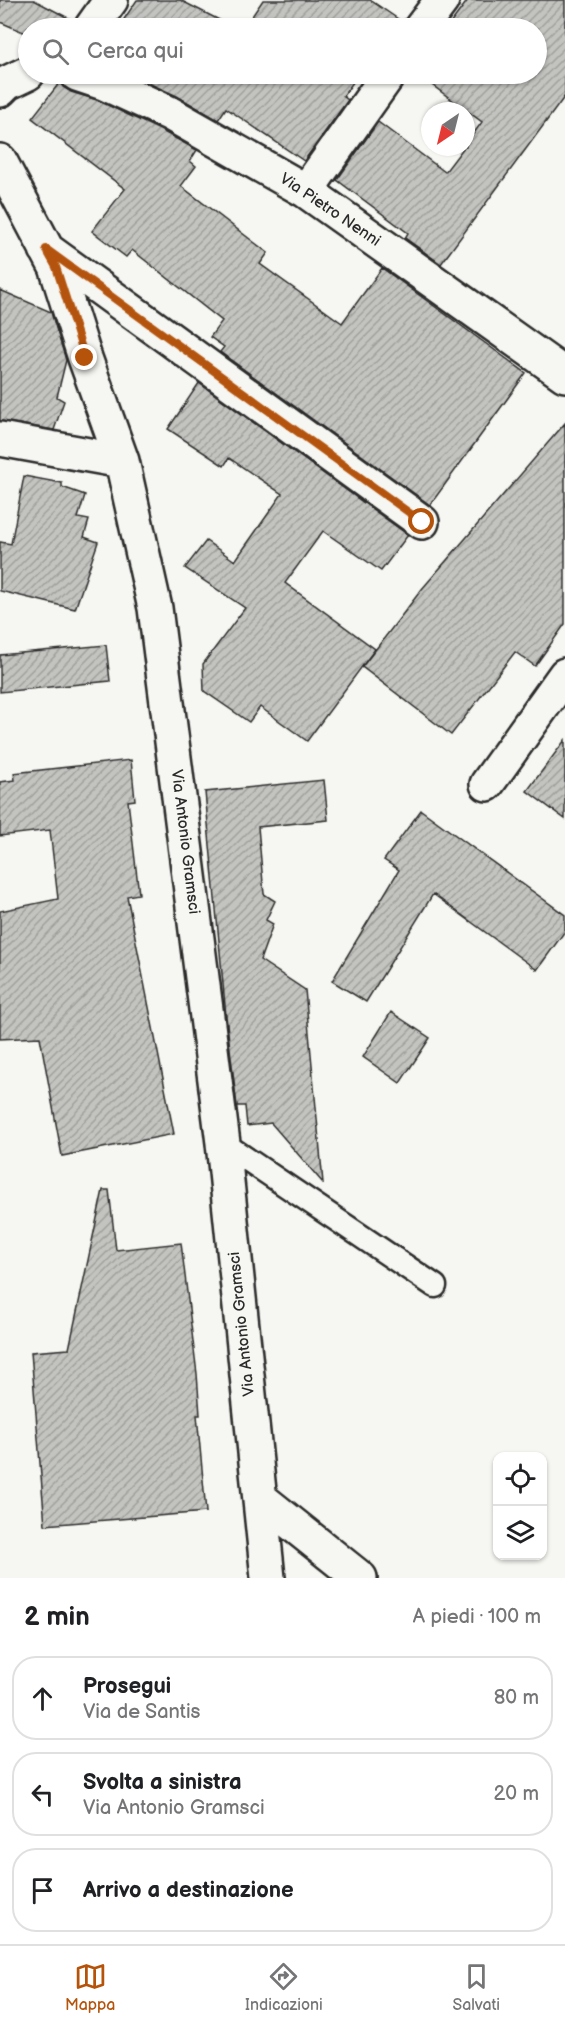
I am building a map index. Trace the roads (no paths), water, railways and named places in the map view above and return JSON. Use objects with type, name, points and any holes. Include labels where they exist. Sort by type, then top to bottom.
[{"type":"street","points":[[98,18],[111,0]]},
{"type":"street","points":[[428,18],[442,0]]},
{"type":"street","points":[[0,90],[18,78]]},
{"type":"street","name":"Via Pietro Nenni","points":[[106,84],[169,113],[306,191],[565,375]]},
{"type":"street","points":[[306,191],[382,84]]},
{"type":"street","name":"Via Antonio Gramsci","points":[[0,161],[56,267],[85,358],[123,461],[155,608],[223,1143],[267,1563]]},
{"type":"street","points":[[46,249],[422,522]]},
{"type":"street","points":[[0,439],[123,461]]},
{"type":"street","points":[[487,784],[565,675]]},
{"type":"street","points":[[261,1500],[360,1578]]},
{"type":"lane","points":[[223,1143],[435,1286]]}]
